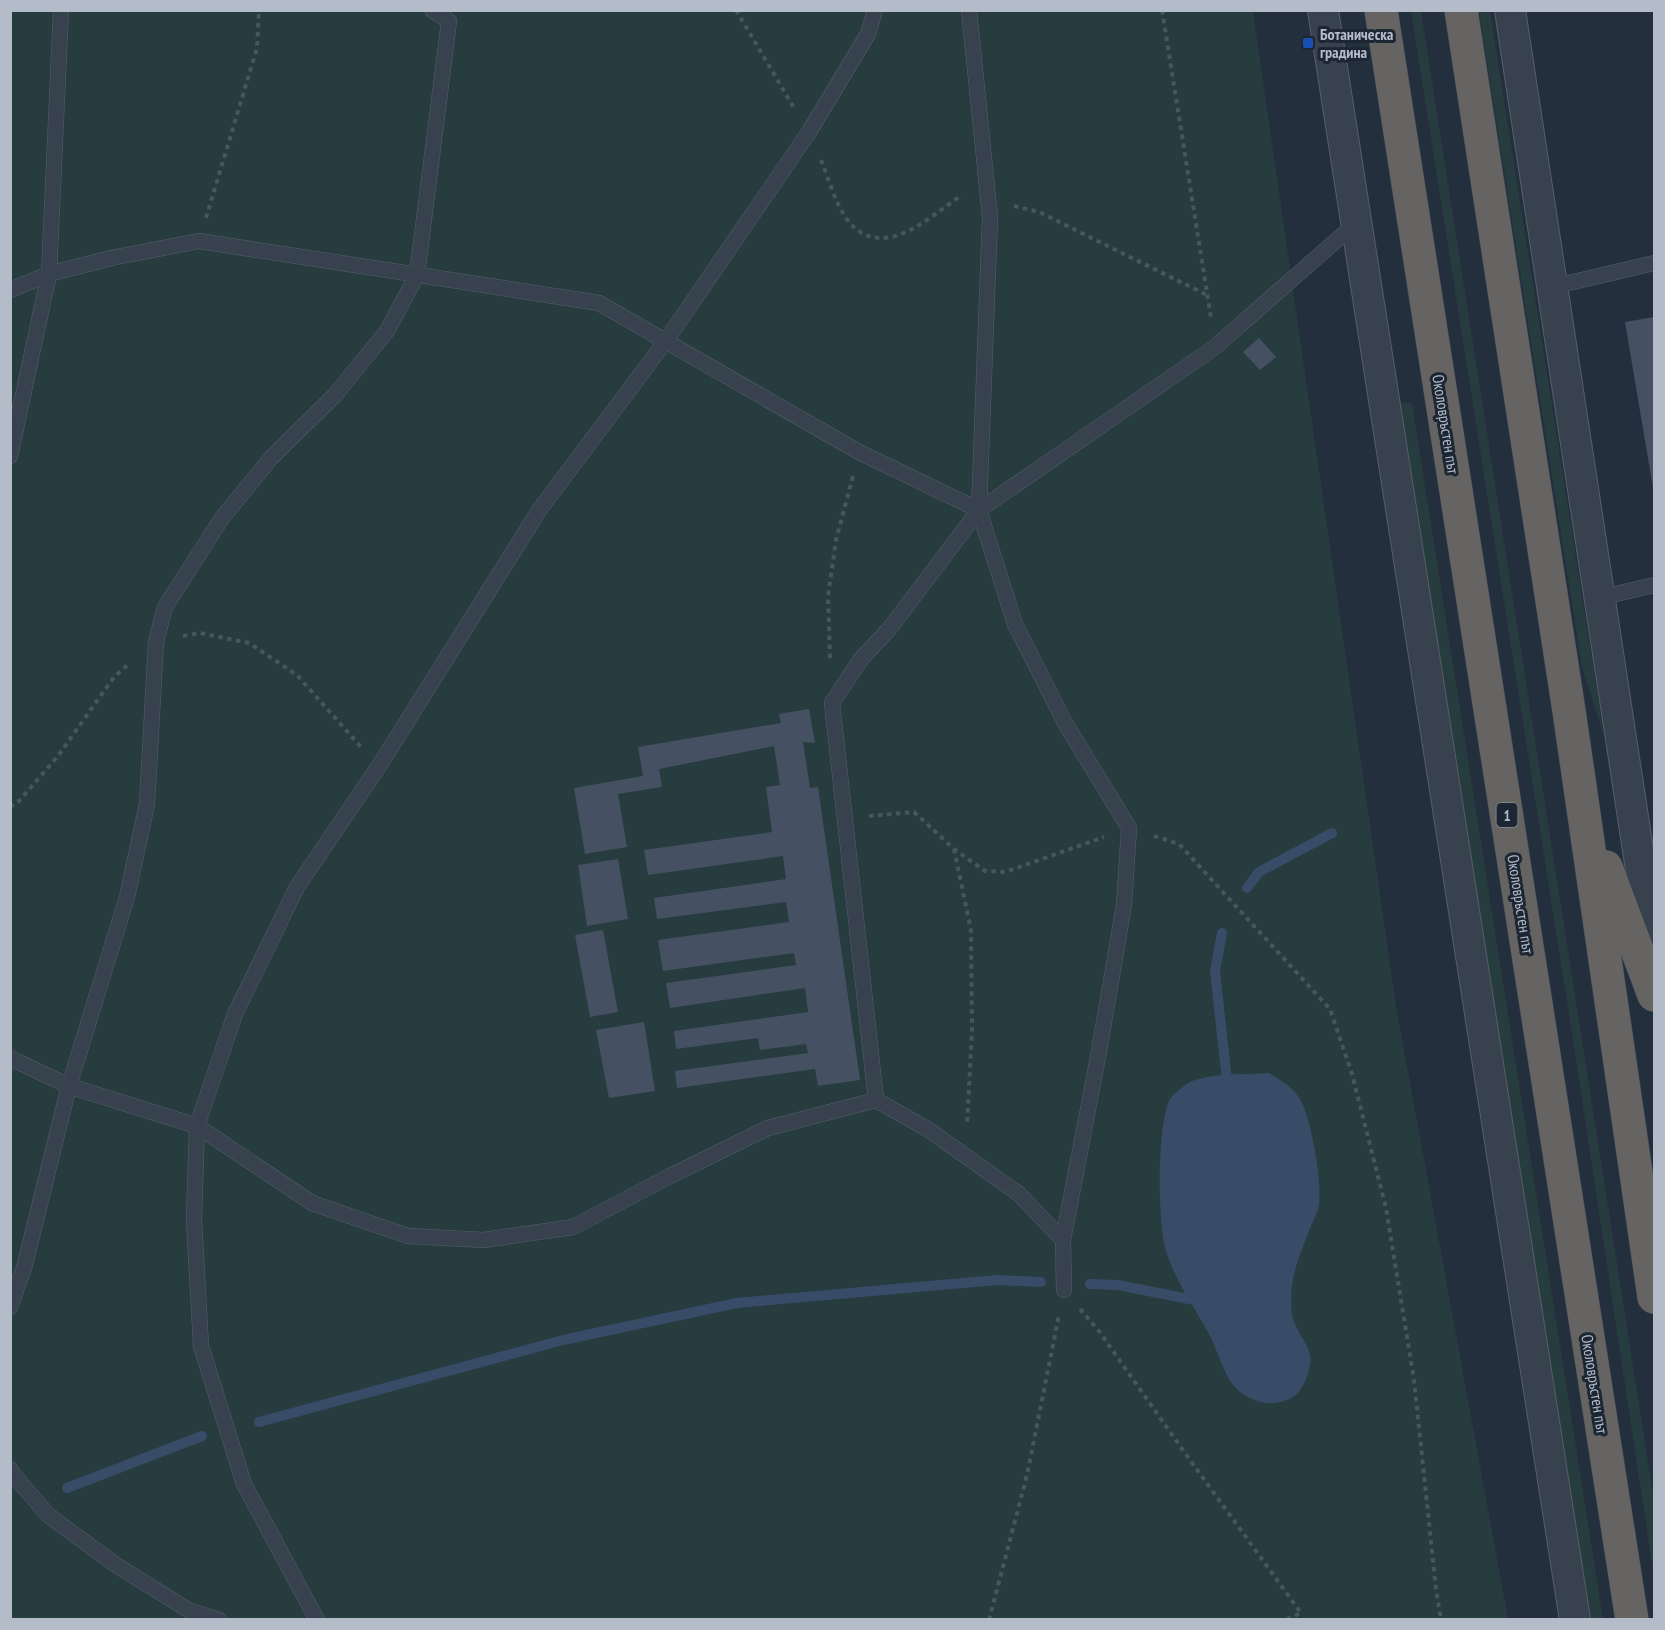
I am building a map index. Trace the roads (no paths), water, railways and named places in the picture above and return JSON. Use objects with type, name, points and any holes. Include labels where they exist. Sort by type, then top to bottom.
[{"type":"highway","name":"Околовръстен път","points":[[1381,10],[1632,1620]]},
{"type":"highway","points":[[1461,10],[1584,810],[1654,1297]]},
{"type":"highway","points":[[1584,810],[1654,995]]},
{"type":"street","points":[[1323,10],[1575,1620]]},
{"type":"street","points":[[1510,10],[1599,597],[1640,832],[1653,938]]},
{"type":"lane","points":[[10,456],[49,274],[61,10]]},
{"type":"lane","points":[[10,1307],[24,1268],[69,1086],[127,897],[147,804],[156,642],[165,607],[222,518],[271,458],[335,395],[387,331],[417,275],[449,21],[432,10]]},
{"type":"lane","points":[[317,1620],[244,1484],[201,1347],[194,1220],[197,1126],[235,1014],[297,887],[379,766],[540,509],[665,342],[809,132],[868,34],[875,10]]},
{"type":"lane","points":[[969,10],[990,218],[979,510],[1014,624],[1065,723],[1129,828],[1124,905],[1063,1240],[1064,1290]]},
{"type":"lane","points":[[876,1100],[832,704],[861,659],[890,628],[979,510],[1215,346],[1356,223]]},
{"type":"lane","points":[[10,290],[49,274],[111,258],[199,242],[599,303],[859,452],[979,510]]},
{"type":"lane","points":[[1552,287],[1654,263]]},
{"type":"lane","points":[[1599,597],[1654,585]]},
{"type":"lane","points":[[10,1058],[69,1086],[197,1126],[312,1203],[408,1236],[484,1240],[573,1227],[768,1128],[876,1100],[929,1130],[1019,1194],[1063,1240]]},
{"type":"lane","points":[[10,1468],[48,1515],[116,1565],[190,1611],[219,1620]]},
{"type":"water","points":[[1269,1073],[1292,1089],[1306,1112],[1313,1138],[1320,1195],[1318,1210],[1295,1271],[1291,1293],[1292,1314],[1309,1351],[1310,1366],[1300,1391],[1284,1401],[1275,1403],[1249,1398],[1240,1392],[1227,1375],[1209,1334],[1175,1275],[1164,1241],[1160,1201],[1162,1132],[1165,1114],[1172,1097],[1185,1085],[1203,1078]]},
{"type":"waterway","points":[[1247,888],[1259,872],[1332,833]]},
{"type":"waterway","points":[[1222,933],[1215,971],[1228,1090]]},
{"type":"waterway","points":[[259,1422],[563,1340],[737,1303],[997,1280],[1041,1282]]},
{"type":"waterway","points":[[1090,1284],[1118,1285],[1189,1299],[1201,1293]]},
{"type":"waterway","points":[[67,1488],[202,1436]]},
{"type":"place","name":"Ботаническа градина","points":[[1308,43]]}]
